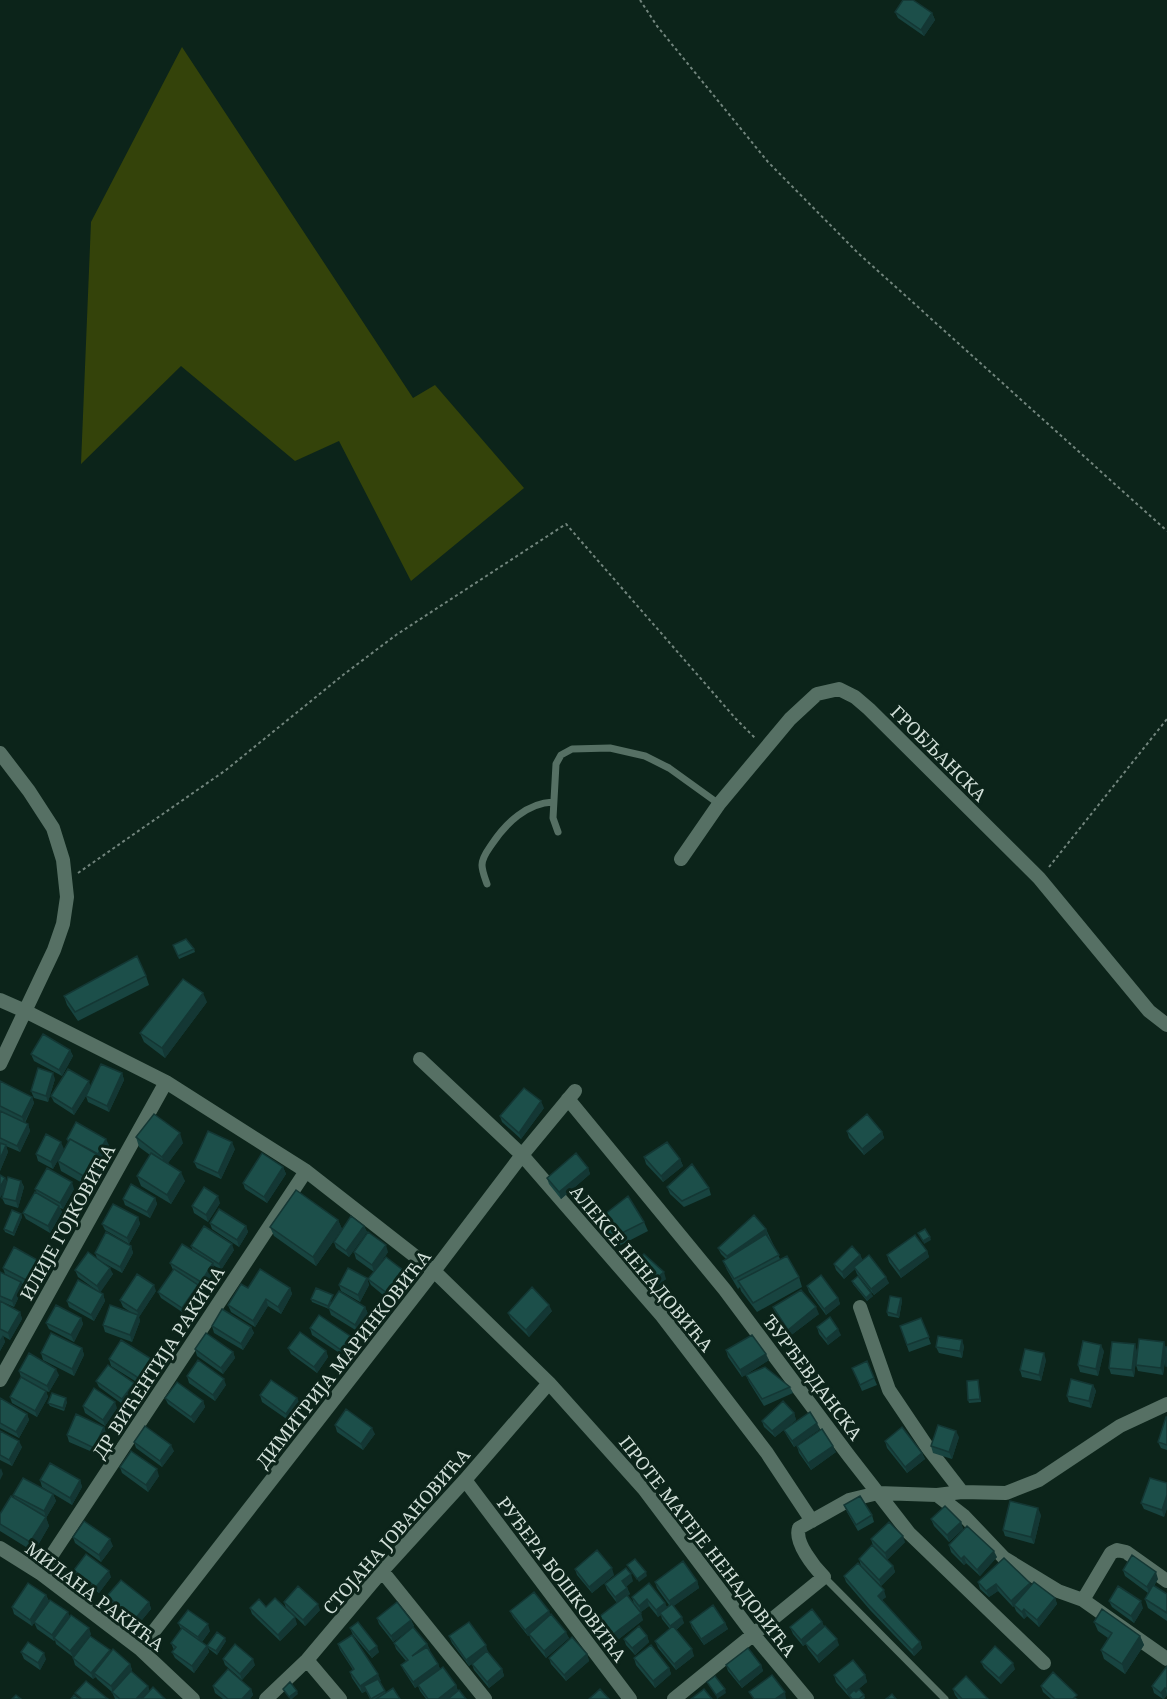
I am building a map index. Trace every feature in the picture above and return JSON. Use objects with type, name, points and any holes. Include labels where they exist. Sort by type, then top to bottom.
[{"type":"street","name":"ГРОБЉАНСКА","points":[[681,859],[719,804],[790,719],[818,694],[839,690],[855,697],[869,709],[1040,878],[1149,1011],[1167,1025]]},
{"type":"street","points":[[0,753],[53,828],[63,860],[67,897],[63,924],[54,950],[0,1064]]},
{"type":"street","name":"ПРОТЕ МАТЕЈЕ НЕНАДОВИЋА","points":[[0,999],[166,1082],[306,1171],[434,1271],[549,1383],[644,1489],[753,1634],[807,1699]]},
{"type":"street","name":"АЛЕКСЕ НЕНАДОВИЋА","points":[[420,1059],[522,1155],[662,1316],[767,1453],[812,1521]]},
{"type":"street","name":"ИЛИЈЕ ГОЈКОВИЋА","points":[[0,1380],[166,1082]]},
{"type":"street","name":"ДИМИТРИЈА МАРИНКОВИЋА","points":[[140,1649],[522,1155],[572,1095]]},
{"type":"street","name":"ЂУРЂЕВДАНСКА","points":[[572,1095],[726,1290],[909,1533],[1044,1663]]},
{"type":"street","name":"ДР ВИЋЕНТИЈА РАКИЋА","points":[[40,1573],[306,1171]]},
{"type":"street","points":[[860,1306],[890,1390],[928,1448],[962,1492]]},
{"type":"street","name":"СТОЈАНА ЈОВАНОВИЋА","points":[[266,1699],[307,1660],[381,1571],[465,1480],[549,1383]]},
{"type":"street","points":[[674,1699],[821,1580],[819,1572],[799,1542],[797,1531],[799,1528],[849,1500],[878,1493],[937,1495],[962,1492],[1006,1493],[1039,1480],[1120,1426],[1167,1404]]},
{"type":"street","name":"РУЂЕРА БОШКОВИЋА","points":[[465,1480],[630,1699]]},
{"type":"street","points":[[937,1495],[964,1516],[1004,1558],[1058,1591],[1083,1599],[1167,1659]]},
{"type":"street","name":"МИЛАНА РАКИЋА","points":[[0,1548],[40,1573],[140,1649],[193,1699]]},
{"type":"street","points":[[1083,1599],[1110,1553],[1118,1550],[1126,1552],[1167,1581]]},
{"type":"street","points":[[381,1571],[485,1699]]},
{"type":"street","points":[[307,1660],[340,1699]]},
{"type":"lane","points":[[558,832],[553,818],[556,764],[561,755],[572,749],[610,748],[645,756],[669,768],[719,804]]},
{"type":"lane","points":[[487,884],[482,867],[483,857],[502,829],[523,813],[544,802],[553,802]]},
{"type":"lane","points":[[821,1580],[945,1699]]},
{"type":"path","points":[[640,0],[657,26],[768,162],[858,253],[1167,531]]},
{"type":"path","points":[[65,879],[74,876],[226,770],[396,635],[566,524],[736,719],[765,748]]},
{"type":"path","points":[[1040,878],[1167,719]]},
{"type":"green space","points":[[182,47],[413,398],[435,385],[524,488],[411,581],[339,441],[295,461],[181,366],[81,464],[91,222]]},
{"type":"building","points":[[903,0],[913,0],[932,13],[921,30],[895,12]]},
{"type":"building","points":[[186,939],[194,949],[178,956],[173,945]]},
{"type":"building","points":[[137,956],[146,976],[75,1012],[64,996]]},
{"type":"building","points":[[183,979],[203,993],[162,1048],[140,1033]]},
{"type":"building","points":[[43,1034],[70,1050],[59,1070],[31,1054]]},
{"type":"building","points":[[101,1064],[122,1073],[107,1106],[86,1096]]},
{"type":"building","points":[[38,1068],[53,1073],[46,1096],[31,1091]]},
{"type":"building","points":[[68,1069],[89,1081],[72,1109],[51,1096]]},
{"type":"building","points":[[0,1081],[32,1097],[22,1117],[0,1106]]},
{"type":"building","points":[[524,1088],[541,1101],[519,1133],[500,1116]]},
{"type":"building","points":[[0,1111],[28,1124],[17,1146],[0,1138]]},
{"type":"building","points":[[154,1114],[180,1133],[162,1157],[136,1137]]},
{"type":"building","points":[[867,1114],[882,1132],[862,1149],[847,1131]]},
{"type":"building","points":[[76,1122],[106,1139],[98,1154],[67,1139]]},
{"type":"building","points":[[208,1131],[232,1142],[218,1173],[194,1162]]},
{"type":"building","points":[[46,1134],[61,1142],[51,1162],[36,1154]]},
{"type":"building","points":[[70,1139],[102,1157],[90,1180],[58,1161]]},
{"type":"building","points":[[667,1142],[680,1159],[661,1176],[644,1157]]},
{"type":"building","points":[[0,1143],[6,1145],[0,1159]]},
{"type":"building","points":[[151,1153],[181,1172],[167,1195],[137,1176]]},
{"type":"building","points":[[262,1153],[283,1167],[264,1197],[243,1183]]},
{"type":"building","points":[[576,1153],[588,1168],[559,1192],[547,1178]]},
{"type":"building","points":[[692,1164],[709,1188],[682,1201],[667,1187]]},
{"type":"building","points":[[47,1168],[72,1182],[60,1203],[35,1189]]},
{"type":"building","points":[[0,1175],[5,1178],[0,1187]]},
{"type":"building","points":[[8,1177],[21,1181],[16,1201],[2,1198]]},
{"type":"building","points":[[131,1184],[155,1198],[147,1212],[123,1199]]},
{"type":"building","points":[[204,1187],[218,1196],[206,1215],[192,1206]]},
{"type":"building","points":[[296,1190],[338,1220],[313,1257],[270,1227]]},
{"type":"building","points":[[35,1192],[59,1206],[48,1226],[23,1213]]},
{"type":"building","points":[[628,1196],[644,1222],[612,1238],[600,1218]]},
{"type":"building","points":[[113,1204],[138,1217],[127,1238],[102,1224]]},
{"type":"building","points":[[219,1209],[246,1226],[237,1240],[210,1223]]},
{"type":"building","points":[[12,1210],[21,1214],[13,1233],[4,1229]]},
{"type":"building","points":[[754,1215],[766,1229],[727,1256],[718,1248]]},
{"type":"building","points":[[351,1216],[364,1226],[346,1251],[334,1242]]},
{"type":"building","points":[[204,1226],[232,1244],[219,1264],[191,1246]]},
{"type":"building","points":[[925,1229],[930,1237],[923,1241],[918,1233]]},
{"type":"building","points":[[106,1232],[131,1246],[120,1267],[95,1253]]},
{"type":"building","points":[[368,1232],[386,1245],[372,1265],[354,1252]]},
{"type":"building","points":[[766,1234],[779,1255],[734,1279],[723,1261]]},
{"type":"building","points":[[915,1235],[927,1251],[899,1271],[887,1255]]},
{"type":"building","points":[[182,1244],[213,1263],[201,1282],[170,1263]]},
{"type":"building","points":[[852,1246],[860,1255],[842,1272],[834,1264]]},
{"type":"building","points":[[14,1247],[39,1261],[28,1281],[3,1268]]},
{"type":"building","points":[[88,1252],[110,1268],[97,1286],[75,1270]]},
{"type":"building","points":[[644,1254],[664,1272],[649,1284],[631,1265]]},
{"type":"building","points":[[869,1255],[886,1277],[871,1289],[854,1267]]},
{"type":"building","points":[[787,1256],[799,1277],[753,1303],[738,1281]]},
{"type":"building","points":[[386,1257],[404,1271],[387,1293],[368,1279]]},
{"type":"building","points":[[348,1268],[367,1278],[358,1295],[339,1285]]},
{"type":"building","points":[[174,1269],[198,1285],[182,1308],[158,1292]]},
{"type":"building","points":[[260,1269],[290,1288],[278,1307],[266,1299],[253,1321],[228,1305],[241,1284],[248,1288]]},
{"type":"building","points":[[0,1272],[21,1282],[12,1301],[0,1296]]},
{"type":"building","points":[[137,1274],[154,1285],[137,1311],[120,1300]]},
{"type":"building","points":[[821,1275],[838,1298],[824,1309],[807,1286]]},
{"type":"building","points":[[858,1276],[871,1293],[866,1298],[852,1281]]},
{"type":"building","points":[[78,1280],[103,1294],[91,1315],[67,1301]]},
{"type":"building","points":[[532,1287],[549,1305],[526,1330],[508,1313]]},
{"type":"building","points":[[316,1288],[333,1295],[328,1306],[311,1299]]},
{"type":"building","points":[[801,1290],[816,1307],[788,1330],[773,1307]]},
{"type":"building","points":[[339,1291],[365,1307],[355,1325],[328,1308]]},
{"type":"building","points":[[890,1296],[901,1298],[897,1315],[887,1312]]},
{"type":"building","points":[[0,1301],[20,1312],[8,1333],[0,1329]]},
{"type":"building","points":[[56,1305],[81,1318],[71,1335],[46,1323]]},
{"type":"building","points":[[110,1305],[138,1315],[130,1335],[103,1325]]},
{"type":"building","points":[[222,1309],[251,1327],[241,1344],[212,1326]]},
{"type":"building","points":[[319,1315],[350,1336],[341,1350],[310,1328]]},
{"type":"building","points":[[830,1317],[838,1329],[826,1339],[817,1327]]},
{"type":"building","points":[[921,1318],[929,1337],[907,1345],[900,1326]]},
{"type":"building","points":[[300,1332],[326,1351],[314,1367],[288,1348]]},
{"type":"building","points":[[51,1333],[82,1348],[72,1369],[41,1353]]},
{"type":"building","points":[[206,1333],[233,1352],[221,1368],[195,1349]]},
{"type":"building","points":[[752,1335],[766,1354],[740,1370],[726,1350]]},
{"type":"building","points":[[938,1336],[962,1340],[960,1351],[936,1347]]},
{"type":"building","points":[[1139,1339],[1164,1342],[1161,1368],[1136,1365]]},
{"type":"building","points":[[121,1340],[153,1360],[140,1379],[109,1359]]},
{"type":"building","points":[[1083,1341],[1101,1345],[1096,1369],[1078,1365]]},
{"type":"building","points":[[1112,1342],[1135,1344],[1132,1370],[1109,1368]]},
{"type":"building","points":[[1165,1347],[1167,1347],[1167,1366],[1166,1366]]},
{"type":"building","points":[[1025,1349],[1044,1353],[1039,1375],[1020,1370]]},
{"type":"building","points":[[29,1353],[56,1369],[47,1386],[19,1371]]},
{"type":"building","points":[[198,1360],[224,1379],[213,1395],[187,1376]]},
{"type":"building","points":[[867,1361],[874,1378],[860,1385],[852,1368]]},
{"type":"building","points":[[108,1365],[134,1383],[122,1399],[96,1381]]},
{"type":"building","points":[[765,1367],[790,1387],[762,1399],[746,1375]]},
{"type":"building","points":[[21,1377],[46,1391],[35,1411],[10,1397]]},
{"type":"building","points":[[1071,1379],[1093,1385],[1089,1401],[1067,1396]]},
{"type":"building","points":[[271,1380],[297,1398],[286,1414],[260,1395]]},
{"type":"building","points":[[978,1380],[980,1399],[968,1400],[967,1381]]},
{"type":"building","points":[[177,1382],[203,1401],[191,1417],[165,1398]]},
{"type":"building","points":[[94,1388],[115,1402],[103,1420],[83,1406]]},
{"type":"building","points":[[52,1393],[66,1398],[63,1408],[48,1403]]},
{"type":"building","points":[[0,1398],[27,1414],[16,1432],[0,1423]]},
{"type":"building","points":[[783,1401],[794,1413],[772,1431],[762,1421]]},
{"type":"building","points":[[346,1409],[372,1428],[361,1444],[335,1425]]},
{"type":"building","points":[[810,1412],[817,1423],[792,1441],[784,1430]]},
{"type":"building","points":[[76,1414],[104,1427],[94,1448],[67,1435]]},
{"type":"building","points":[[1167,1417],[1167,1445],[1158,1442]]},
{"type":"building","points":[[938,1425],[956,1431],[949,1452],[931,1446]]},
{"type":"building","points":[[145,1426],[171,1445],[160,1461],[134,1442]]},
{"type":"building","points":[[902,1427],[922,1453],[905,1467],[885,1441]]},
{"type":"building","points":[[822,1429],[833,1446],[808,1463],[797,1446]]},
{"type":"building","points":[[0,1431],[19,1441],[9,1460],[0,1455]]},
{"type":"building","points":[[131,1451],[157,1469],[146,1485],[120,1467]]},
{"type":"building","points":[[50,1463],[80,1480],[70,1498],[40,1480]]},
{"type":"building","points":[[23,1478],[53,1494],[44,1511],[13,1495]]},
{"type":"building","points":[[1150,1478],[1167,1483],[1167,1495],[1162,1510],[1141,1503]]},
{"type":"building","points":[[11,1496],[46,1517],[30,1542],[0,1524],[0,1514]]},
{"type":"building","points":[[860,1496],[872,1515],[856,1525],[844,1505]]},
{"type":"building","points":[[1010,1501],[1038,1508],[1031,1537],[1003,1530]]},
{"type":"building","points":[[945,1506],[961,1522],[947,1535],[931,1519]]},
{"type":"building","points":[[84,1521],[110,1539],[99,1555],[73,1537]]},
{"type":"building","points":[[889,1522],[903,1536],[885,1553],[871,1539]]},
{"type":"building","points":[[967,1526],[994,1551],[977,1570],[964,1556],[961,1559],[949,1545]]},
{"type":"building","points":[[872,1545],[893,1566],[879,1580],[859,1559]]},
{"type":"building","points":[[597,1550],[612,1568],[589,1587],[575,1569]]},
{"type":"building","points":[[86,1554],[109,1571],[96,1587],[74,1570]]},
{"type":"building","points":[[1132,1555],[1156,1572],[1147,1587],[1123,1570]]},
{"type":"building","points":[[1004,1558],[1030,1583],[1011,1601],[996,1584],[986,1591],[978,1582]]},
{"type":"building","points":[[635,1559],[646,1572],[637,1579],[627,1565]]},
{"type":"building","points":[[683,1561],[697,1581],[669,1601],[655,1582]]},
{"type":"building","points":[[858,1563],[884,1590],[878,1596],[920,1642],[912,1650],[844,1576]]},
{"type":"building","points":[[626,1568],[631,1574],[622,1581],[627,1588],[615,1597],[605,1584]]},
{"type":"building","points":[[121,1580],[149,1602],[135,1619],[107,1596]]},
{"type":"building","points":[[1034,1582],[1055,1598],[1037,1620],[1024,1609],[1022,1612],[1014,1605]]},
{"type":"building","points":[[28,1583],[46,1595],[30,1620],[12,1607]]},
{"type":"building","points":[[649,1583],[665,1603],[656,1610],[647,1599],[639,1606],[632,1597]]},
{"type":"building","points":[[1153,1585],[1167,1594],[1167,1613],[1145,1599]]},
{"type":"building","points":[[298,1586],[318,1604],[303,1620],[284,1602]]},
{"type":"building","points":[[1118,1586],[1141,1601],[1131,1616],[1109,1601]]},
{"type":"building","points":[[534,1592],[549,1611],[525,1630],[510,1611]]},
{"type":"building","points":[[627,1595],[641,1613],[612,1635],[599,1617]]},
{"type":"building","points":[[275,1598],[295,1617],[278,1635],[250,1608],[259,1599],[266,1607]]},
{"type":"building","points":[[50,1600],[68,1612],[52,1635],[34,1622]]},
{"type":"building","points":[[397,1602],[411,1620],[391,1636],[377,1618]]},
{"type":"building","points":[[672,1604],[682,1617],[670,1626],[660,1613]]},
{"type":"building","points":[[713,1605],[725,1623],[701,1639],[690,1622]]},
{"type":"building","points":[[812,1609],[822,1622],[801,1640],[790,1627]]},
{"type":"building","points":[[1102,1609],[1140,1636],[1122,1664],[1101,1650],[1112,1633],[1094,1622]]},
{"type":"building","points":[[188,1610],[208,1624],[198,1637],[178,1623]]},
{"type":"building","points":[[551,1614],[566,1632],[544,1651],[529,1634]]},
{"type":"building","points":[[71,1615],[89,1628],[70,1651],[54,1638]]},
{"type":"building","points":[[358,1622],[377,1646],[369,1652],[350,1628]]},
{"type":"building","points":[[469,1622],[486,1645],[466,1660],[449,1636]]},
{"type":"building","points":[[639,1626],[647,1636],[632,1648],[624,1639]]},
{"type":"building","points":[[673,1626],[692,1649],[674,1664],[655,1641]]},
{"type":"building","points":[[825,1626],[837,1639],[817,1656],[805,1643]]},
{"type":"building","points":[[413,1627],[427,1644],[412,1656],[427,1647],[438,1664],[413,1682],[401,1665],[408,1660],[394,1643]]},
{"type":"building","points":[[182,1628],[207,1646],[192,1666],[172,1652],[176,1647],[171,1643]]},
{"type":"building","points":[[217,1632],[225,1638],[216,1651],[207,1646]]},
{"type":"building","points":[[352,1635],[378,1674],[360,1686],[350,1672],[354,1669],[338,1644]]},
{"type":"building","points":[[90,1636],[110,1650],[91,1673],[73,1658]]},
{"type":"building","points":[[572,1637],[587,1654],[564,1675],[549,1658]]},
{"type":"building","points":[[28,1642],[44,1653],[38,1663],[21,1652]]},
{"type":"building","points":[[235,1644],[253,1659],[240,1674],[223,1659]]},
{"type":"building","points":[[651,1645],[669,1668],[653,1681],[634,1658]]},
{"type":"building","points":[[995,1646],[1013,1663],[999,1678],[981,1662]]},
{"type":"building","points":[[748,1648],[761,1665],[739,1682],[726,1665]]},
{"type":"building","points":[[113,1649],[130,1664],[111,1686],[94,1673]]},
{"type":"building","points":[[487,1651],[502,1669],[487,1682],[472,1664]]},
{"type":"building","points":[[853,1660],[865,1675],[846,1690],[834,1675]]},
{"type":"building","points":[[1167,1666],[1167,1689],[1165,1688],[1161,1693],[1152,1686]]},
{"type":"building","points":[[443,1667],[456,1685],[438,1699],[428,1699],[418,1685]]},
{"type":"building","points":[[228,1669],[251,1689],[242,1699],[228,1699],[213,1686]]},
{"type":"building","points":[[131,1671],[148,1686],[136,1699],[120,1699],[112,1692]]},
{"type":"building","points":[[1053,1672],[1077,1695],[1073,1699],[1055,1699],[1041,1686]]},
{"type":"building","points":[[772,1675],[785,1692],[775,1699],[754,1699],[749,1692]]},
{"type":"building","points":[[715,1676],[725,1689],[716,1695],[707,1682]]},
{"type":"building","points":[[966,1676],[988,1699],[962,1699],[953,1689]]},
{"type":"building","points":[[378,1679],[385,1691],[371,1699],[364,1686]]},
{"type":"building","points":[[86,1681],[108,1699],[82,1699],[75,1693]]},
{"type":"building","points":[[290,1682],[297,1691],[289,1697],[283,1689]]},
{"type":"building","points":[[153,1687],[165,1699],[142,1699]]},
{"type":"building","points":[[393,1688],[400,1699],[376,1699]]},
{"type":"building","points":[[600,1689],[609,1699],[589,1699]]},
{"type":"building","points":[[704,1689],[712,1699],[691,1699]]},
{"type":"building","points":[[859,1689],[864,1695],[859,1699],[852,1699],[849,1695]]},
{"type":"building","points":[[459,1690],[466,1699],[448,1699]]},
{"type":"building","points":[[892,1694],[896,1699],[886,1699]]}]
